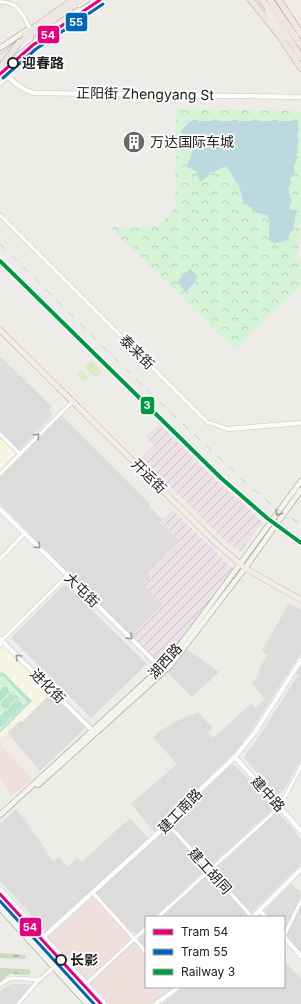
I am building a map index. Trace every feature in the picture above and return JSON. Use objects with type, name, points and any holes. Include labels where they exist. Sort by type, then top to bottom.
[{"type":"highway","points":[[0,53],[72,0]]},
{"type":"highway","points":[[0,59],[19,43],[82,0]]},
{"type":"highway","points":[[251,0],[301,67]]},
{"type":"highway","points":[[261,0],[273,14],[301,57]]},
{"type":"highway","points":[[270,0],[301,45]]},
{"type":"highway","points":[[277,0],[301,34]]},
{"type":"highway","points":[[0,68],[19,43]]},
{"type":"main road","points":[[0,48],[72,0]]},
{"type":"main road","points":[[0,64],[35,35],[86,0]]},
{"type":"main road","points":[[261,0],[301,67]]},
{"type":"main road","points":[[277,0],[301,39]]},
{"type":"main road","name":"开运街","points":[[0,325],[8,337]]},
{"type":"main road","name":"开运街","points":[[0,330],[218,545],[243,566],[301,600]]},
{"type":"main road","name":"开运街","points":[[0,334],[8,337]]},
{"type":"main road","name":"湖西路","points":[[243,566],[301,481]]},
{"type":"main road","name":"湖西路","points":[[0,820],[163,669],[301,490]]},
{"type":"main road","name":"湖西路","points":[[0,815],[94,732]]},
{"type":"main road","points":[[0,902],[94,1004]]},
{"type":"main road","points":[[0,908],[87,1004]]},
{"type":"street","points":[[0,2],[9,2],[15,5],[30,28]]},
{"type":"street","name":"正阳街 Zhengyang St","points":[[0,64],[20,87],[34,93],[301,97]]},
{"type":"street","points":[[0,84],[9,76]]},
{"type":"street","name":"泰来街","points":[[0,215],[208,422],[228,429],[301,423]]},
{"type":"street","points":[[0,474],[73,401]]},
{"type":"street","points":[[0,434],[20,454]]},
{"type":"street","name":"大屯街","points":[[0,508],[163,669]]},
{"type":"street","points":[[0,559],[25,533]]},
{"type":"street","points":[[1,642],[68,575]]},
{"type":"street","name":"进化街","points":[[1,642],[94,732]]},
{"type":"street","name":"建工南路","points":[[37,943],[168,824],[198,792],[236,757],[255,732],[301,660]]},
{"type":"street","name":"建中路","points":[[236,757],[301,831]]},
{"type":"street","points":[[159,916],[273,813],[286,795],[301,766]]},
{"type":"street","name":"建工胡同","points":[[168,824],[252,916]]},
{"type":"street","points":[[254,916],[301,869]]},
{"type":"street","points":[[0,889],[105,1004]]},
{"type":"street","points":[[92,893],[145,951]]},
{"type":"street","points":[[285,935],[301,901]]},
{"type":"street","points":[[260,911],[265,916]]},
{"type":"street","points":[[86,984],[145,929]]},
{"type":"street","points":[[285,938],[301,956]]},
{"type":"street","points":[[18,1004],[41,978],[54,967]]},
{"type":"street","points":[[0,986],[8,979],[34,980],[41,978]]},
{"type":"street","points":[[155,1004],[177,988]]},
{"type":"shaded area","points":[[0,356],[52,407],[49,410],[53,414],[19,450],[0,431]]},
{"type":"shaded area","points":[[61,415],[150,504],[149,506],[163,520],[160,523],[180,541],[147,573],[151,577],[163,605],[132,636],[0,504],[0,477]]},
{"type":"shaded area","points":[[159,424],[213,478],[263,522],[240,552],[220,536],[142,458],[154,446],[145,437]]},
{"type":"shaded area","points":[[0,438],[16,453],[0,470]]},
{"type":"shaded area","points":[[173,510],[233,569],[183,638],[162,663],[160,663],[132,636],[163,605],[143,585],[151,577],[147,573],[180,541],[160,522]]},
{"type":"shaded area","points":[[65,584],[147,664],[91,718],[11,638]]},
{"type":"shaded area","points":[[289,603],[301,610],[301,653],[240,747],[155,833],[131,804],[177,764],[153,738],[160,731],[177,721],[198,712],[213,728],[208,733],[213,738],[251,704],[255,708],[265,700],[252,683],[260,673],[258,670],[268,655],[262,651]]},
{"type":"shaded area","points":[[289,603],[301,610],[301,631],[281,618]]},
{"type":"shaded area","points":[[3,646],[51,693],[22,722],[20,721],[0,739],[0,649]]},
{"type":"shaded area","points":[[186,648],[219,672],[192,697],[168,673]]},
{"type":"shaded area","points":[[301,666],[301,760],[284,789],[278,796],[244,758],[244,756],[259,737],[298,675],[296,673]]},
{"type":"shaded area","points":[[51,693],[85,728],[40,771],[7,732],[20,720],[22,722]]},
{"type":"shaded area","points":[[0,744],[32,779],[12,796],[0,777]]},
{"type":"shaded area","points":[[235,765],[272,805],[272,810],[209,866],[172,826],[171,823],[230,766]]},
{"type":"shaded area","points":[[16,809],[53,861],[59,857],[67,867],[78,858],[82,862],[130,818],[149,839],[47,932],[0,881],[0,824]]},
{"type":"shaded area","points":[[275,814],[279,814],[291,826],[301,840],[301,864],[252,912],[249,912],[216,875],[215,870]]},
{"type":"shaded area","points":[[169,829],[172,831],[203,865],[205,870],[155,916],[145,916],[145,926],[137,933],[132,932],[96,894],[96,892],[163,830]]},
{"type":"shaded area","points":[[207,876],[213,876],[245,912],[247,916],[163,916]]},
{"type":"shaded area","points":[[291,884],[301,892],[301,896],[285,929],[285,916],[269,916],[266,913],[266,909]]},
{"type":"shaded area","points":[[93,895],[130,938],[86,980],[47,937]]},
{"type":"shaded area","points":[[301,904],[301,953],[286,936]]},
{"type":"shaded area","points":[[145,933],[145,948],[140,943],[139,939]]},
{"type":"shaded area","points":[[134,942],[145,955],[145,988],[173,988],[151,1004],[108,1004],[89,984]]},
{"type":"shaded area","points":[[287,963],[301,979],[301,1004],[162,1004],[183,988],[285,988],[285,964]]},
{"type":"shaded area","points":[[11,984],[31,984],[16,1004],[0,1004],[0,991]]},
{"type":"green space","points":[[176,109],[301,111],[301,221],[297,261],[301,261],[301,287],[276,309],[235,350],[110,227],[157,227],[175,209]]},
{"type":"green space","points":[[91,360],[102,371],[96,378],[85,367]]},
{"type":"green space","points":[[81,370],[89,378],[85,383],[77,375]]},
{"type":"green space","points":[[0,672],[4,673],[32,701],[0,733],[0,730],[27,702],[3,676],[0,676]]},
{"type":"green space","points":[[0,676],[3,676],[27,702],[0,730]]},
{"type":"green space","points":[[4,686],[10,692],[0,702],[0,691]]},
{"type":"green space","points":[[11,693],[16,698],[6,709],[0,704]]},
{"type":"green space","points":[[17,699],[23,705],[12,716],[7,710]]},
{"type":"green space","points":[[6,710],[12,716],[1,727],[0,716]]},
{"type":"green space","points":[[0,953],[25,955],[26,957],[24,959],[0,958]]},
{"type":"green space","points":[[0,968],[31,970],[30,975],[10,974],[0,982]]},
{"type":"water","points":[[190,121],[297,121],[299,128],[297,136],[298,142],[296,162],[294,165],[294,175],[290,178],[291,183],[288,189],[292,201],[290,203],[290,209],[296,211],[294,226],[286,241],[273,243],[269,241],[270,222],[267,215],[254,212],[251,207],[244,204],[239,186],[226,166],[212,173],[200,182],[197,172],[186,166],[191,156],[192,146],[190,138],[181,135],[182,130]]},
{"type":"water","points":[[190,269],[198,277],[187,291],[185,291],[178,281]]},
{"type":"tram line","points":[[0,71],[35,41],[97,0]]},
{"type":"tram line","name":"54","points":[[0,74],[33,45],[100,0]]},
{"type":"tram line","name":"55","points":[[3,78],[36,49],[103,4]]},
{"type":"tram line","name":"54","points":[[0,894],[101,1004]]},
{"type":"tram line","points":[[0,897],[98,1004]]},
{"type":"tram line","name":"55","points":[[0,901],[94,1004]]},
{"type":"railway","points":[[0,244],[129,372],[241,478],[276,508],[301,524]]},
{"type":"rail line","name":"3","points":[[0,261],[221,478],[267,518],[301,543]]},
{"type":"place","name":"迎春路","points":[[13,63]]},
{"type":"place","name":"万达国际车城","points":[[134,142]]},
{"type":"place","name":"长影","points":[[61,960]]}]
